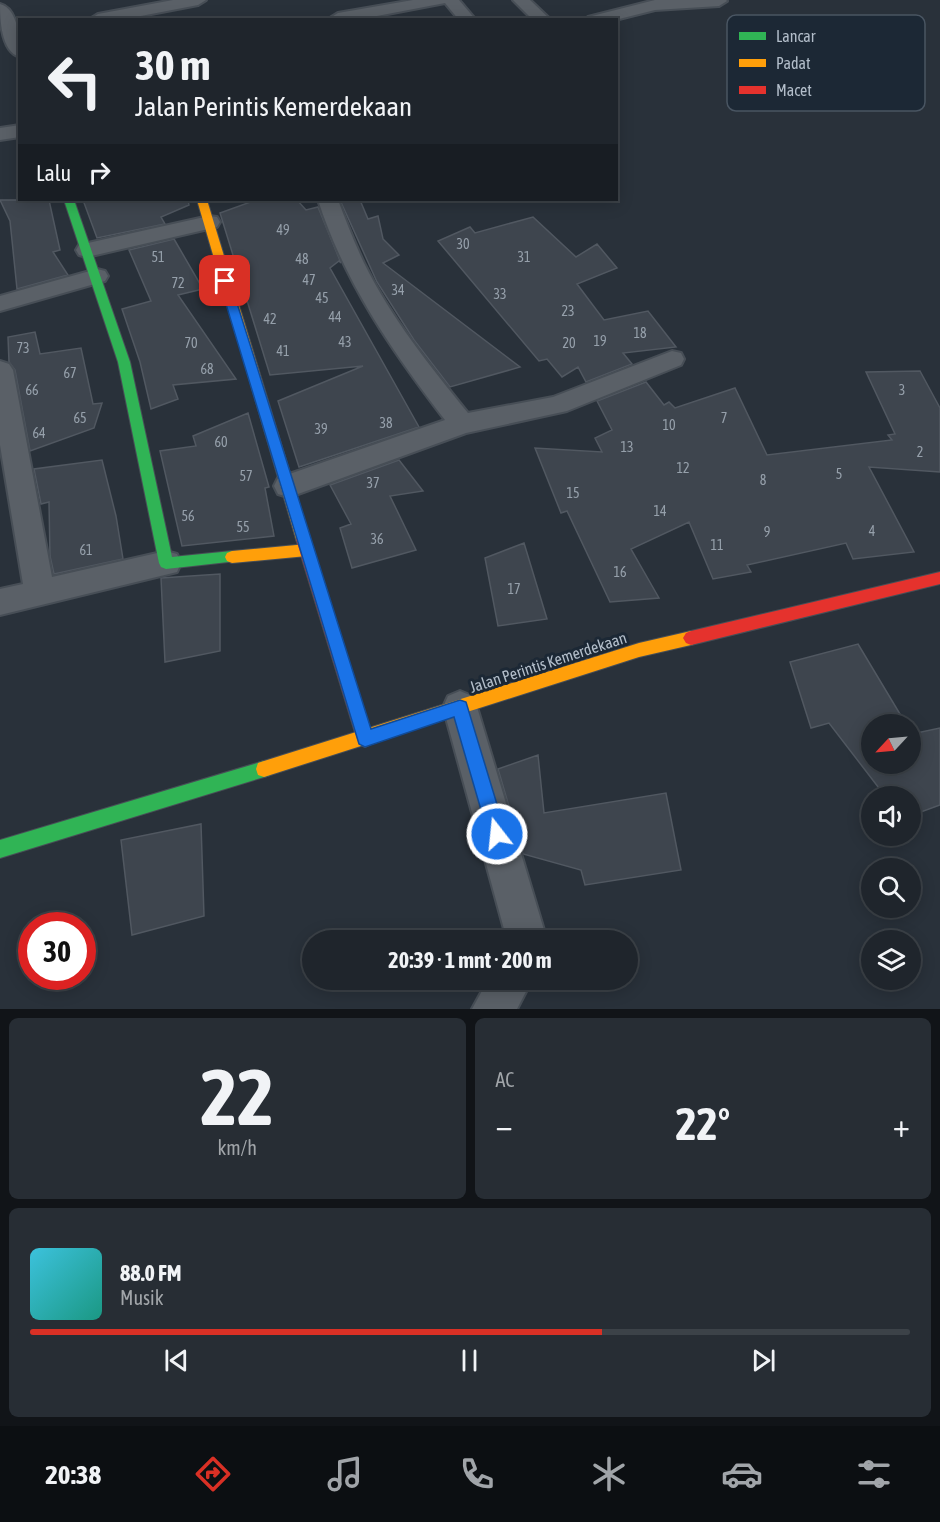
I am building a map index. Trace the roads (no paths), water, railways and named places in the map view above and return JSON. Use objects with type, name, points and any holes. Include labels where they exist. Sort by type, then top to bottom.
[{"type":"street","points":[[344,18],[439,0]]},
{"type":"street","points":[[451,0],[466,18]]},
{"type":"street","points":[[521,0],[541,18]]},
{"type":"street","points":[[596,0],[613,15]]},
{"type":"street","points":[[87,1],[97,18]]},
{"type":"street","points":[[103,18],[191,1],[199,18]]},
{"type":"street","points":[[602,18],[655,6],[719,1]]},
{"type":"street","points":[[322,4],[338,18]]},
{"type":"street","points":[[0,9],[18,48]]},
{"type":"street","points":[[0,135],[18,131]]},
{"type":"street","points":[[69,201],[97,276],[124,362],[166,563]]},
{"type":"street","points":[[204,201],[236,321],[365,739]]},
{"type":"street","points":[[328,201],[356,272],[387,327],[462,424]]},
{"type":"street","points":[[87,250],[209,222]]},
{"type":"street","points":[[0,304],[97,276]]},
{"type":"street","points":[[288,486],[462,424],[558,405],[672,359]]},
{"type":"street","points":[[0,370],[40,592]]},
{"type":"street","points":[[0,602],[166,563],[308,550]]},
{"type":"street","name":"Jalan Perintis Kemerdekaan","points":[[0,849],[365,739],[639,650],[940,578]]},
{"type":"street","points":[[460,707],[524,930]]},
{"type":"street","points":[[493,1009],[505,990]]}]
